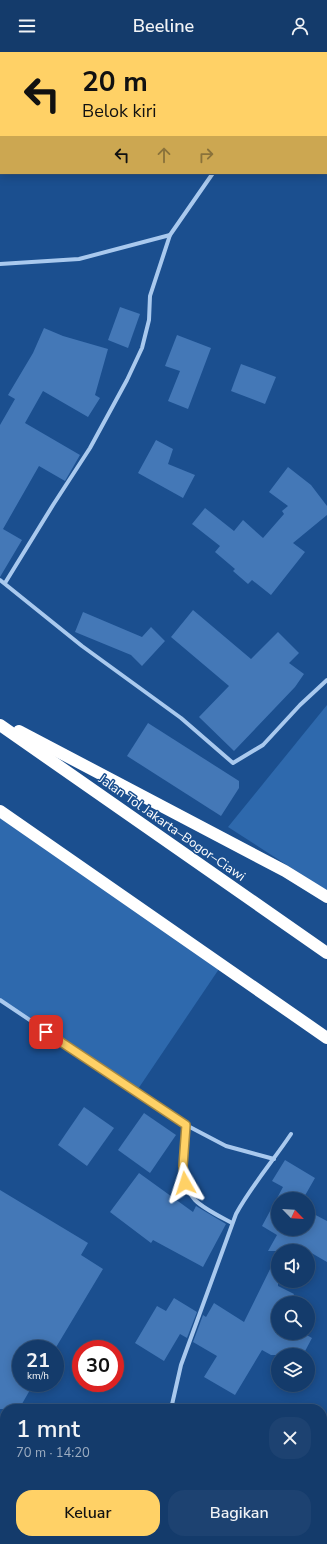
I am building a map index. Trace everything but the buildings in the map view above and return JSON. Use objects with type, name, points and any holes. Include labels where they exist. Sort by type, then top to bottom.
[{"type":"highway","points":[[0,721],[285,871],[327,897]]},
{"type":"highway","name":"Jalan Tol Jakarta–Bogor–Ciawi","points":[[0,725],[327,953]]},
{"type":"highway","points":[[0,811],[327,1038]]},
{"type":"street","points":[[5,583],[41,523],[90,448],[128,380],[142,348],[149,320],[150,296],[170,235],[211,174]]},
{"type":"street","points":[[0,264],[79,258],[170,235]]},
{"type":"street","points":[[0,580],[82,646],[181,718],[233,763],[264,745],[300,705],[327,680]]},
{"type":"street","points":[[0,1000],[186,1125],[226,1146],[274,1159]]},
{"type":"street","points":[[186,1125],[183,1166],[185,1183],[194,1200],[232,1223]]},
{"type":"street","points":[[172,1404],[181,1365],[232,1223],[247,1194],[291,1134]]},
{"type":"shaded area","points":[[327,705],[327,891],[228,827]]},
{"type":"shaded area","points":[[0,811],[221,966],[136,1092],[0,1000]]},
{"type":"route","points":[[46,1032],[186,1125],[183,1166],[185,1183]]}]
